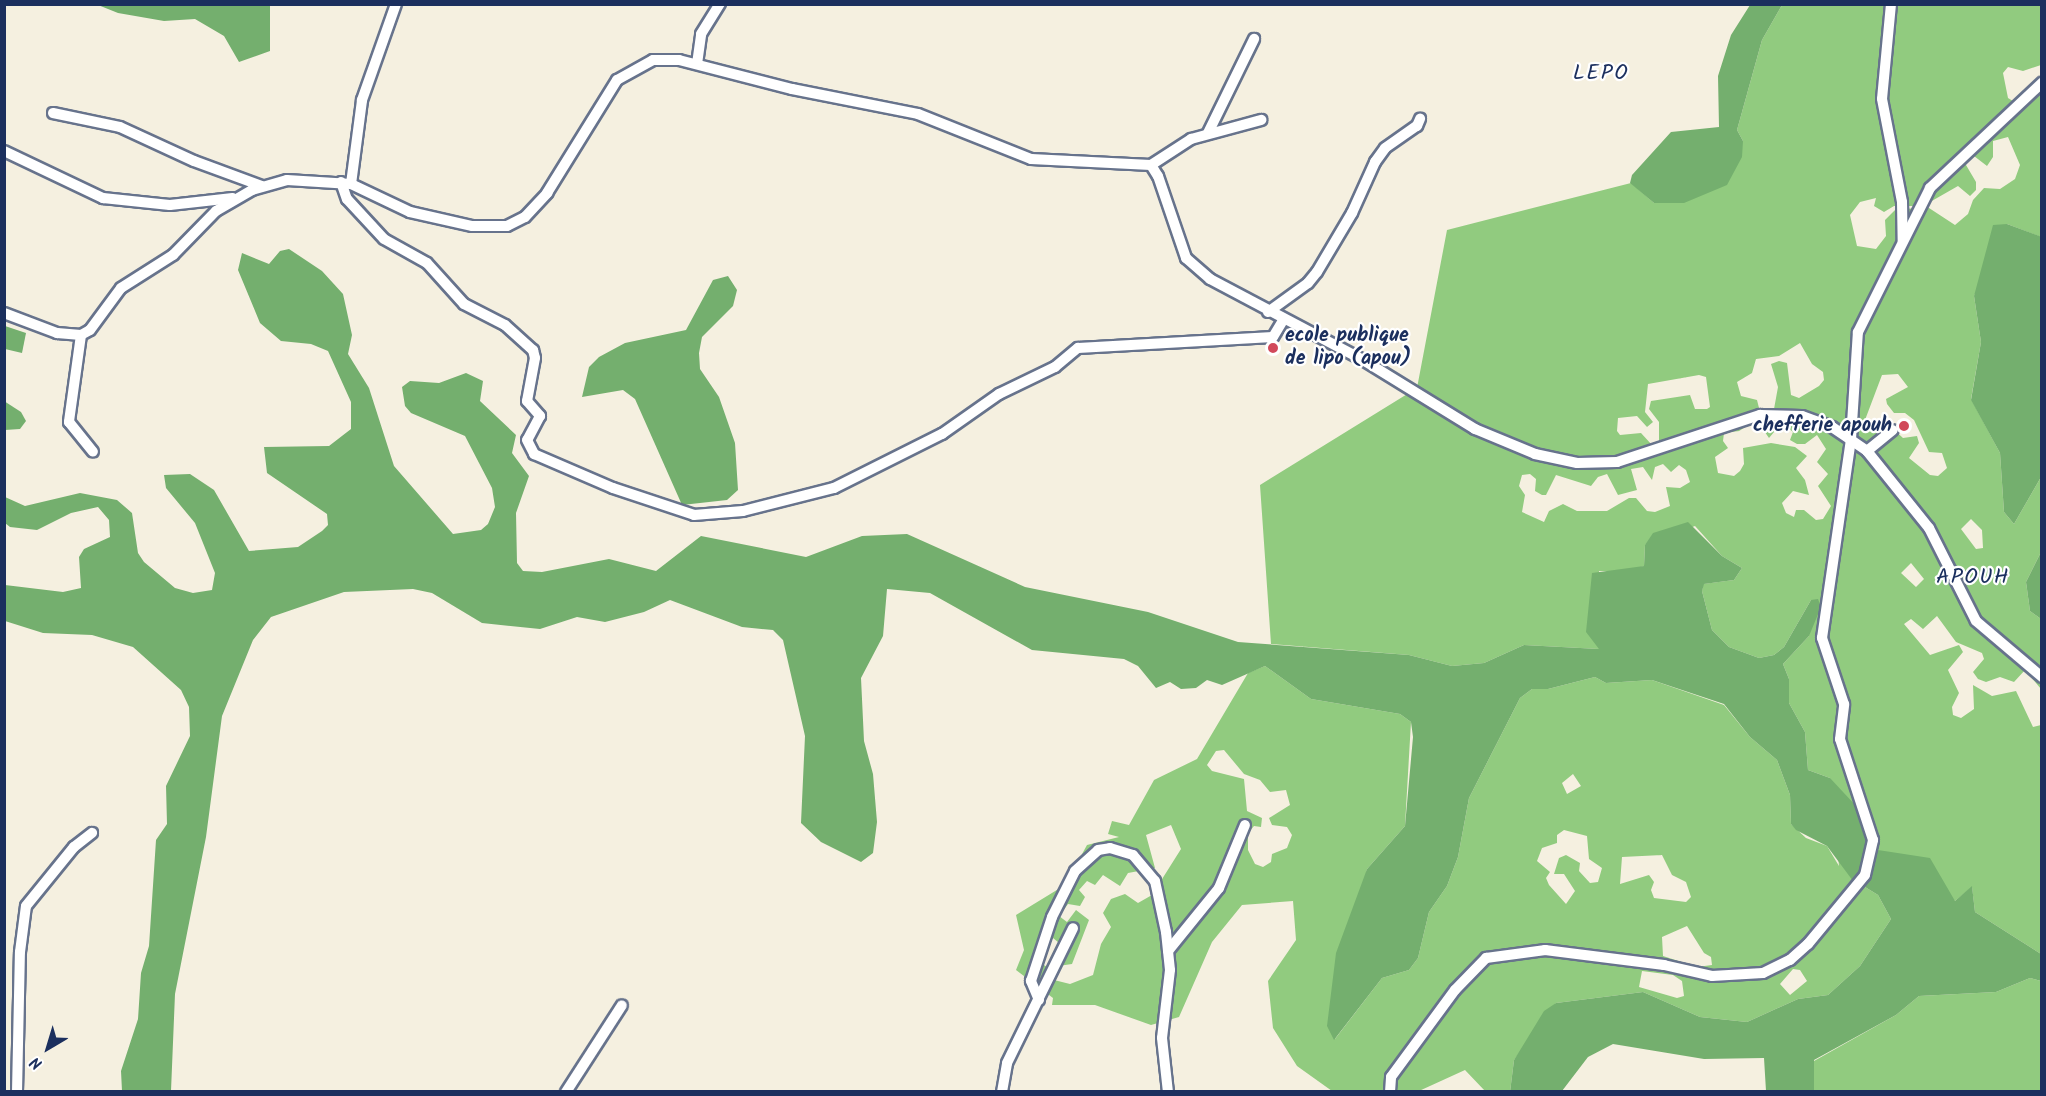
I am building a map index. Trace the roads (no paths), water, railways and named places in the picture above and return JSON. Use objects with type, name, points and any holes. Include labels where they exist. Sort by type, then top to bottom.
[{"type":"street","points":[[396,4],[362,100],[346,183],[347,199],[379,234],[427,263],[464,304],[505,325],[533,350],[535,358],[527,400],[540,416],[527,440],[534,454],[613,488],[694,515],[754,508],[834,488],[942,434],[982,404],[1055,367],[1078,348],[1273,337],[1284,320]]},
{"type":"street","points":[[697,64],[701,34],[720,4]]},
{"type":"street","points":[[1891,4],[1882,99],[1902,202],[1903,241]]},
{"type":"street","points":[[1208,133],[1254,39]]},
{"type":"street","points":[[4,313],[49,331],[81,335],[90,330],[121,288],[173,255],[200,224],[240,197],[262,186],[286,180],[346,183],[410,212],[472,226],[507,226],[525,217],[547,193],[617,80],[653,60],[697,64],[792,89],[918,114],[1031,159],[1150,165],[1184,143],[1208,133],[1261,120]]},
{"type":"street","points":[[1390,1092],[1392,1077],[1455,990],[1485,958],[1509,952],[1545,950],[1664,964],[1712,976],[1763,973],[1790,960],[1808,944],[1865,875],[1873,840],[1840,739],[1844,704],[1822,638],[1851,439],[1858,332],[1903,241],[1940,175],[2042,83]]},
{"type":"street","points":[[53,113],[120,127],[194,161],[262,186]]},
{"type":"street","points":[[1268,312],[1312,278],[1352,213],[1375,162],[1385,148],[1417,126],[1420,119]]},
{"type":"street","points":[[4,152],[103,198],[118,201],[170,205],[240,197]]},
{"type":"street","points":[[1150,165],[1158,176],[1186,258],[1210,279],[1268,312],[1363,360],[1475,429],[1561,461],[1598,465],[1617,462],[1760,415],[1802,416],[1851,439],[1868,451],[1938,543],[1976,621],[2042,677]]},
{"type":"street","points":[[81,335],[69,422],[93,452]]},
{"type":"street","points":[[1868,451],[1893,430]]},
{"type":"street","points":[[1168,951],[1219,888],[1245,825]]},
{"type":"street","points":[[17,1092],[20,952],[26,906],[74,847],[92,833]]},
{"type":"street","points":[[1039,1000],[1032,981],[1052,917],[1075,870],[1098,850],[1110,848],[1132,855],[1146,867],[1155,881],[1168,951],[1162,1038],[1168,1092]]},
{"type":"street","points":[[1002,1092],[1007,1063],[1072,928]]},
{"type":"street","points":[[566,1092],[622,1005]]},
{"type":"place","name":"ecole publique de lipo (apou)","points":[[1273,348]]},
{"type":"place","name":"chefferie apouh","points":[[1904,426]]},
{"type":"district","name":"LEPO","points":[[1601,74]]},
{"type":"district","name":"APOUH","points":[[1973,578]]}]
